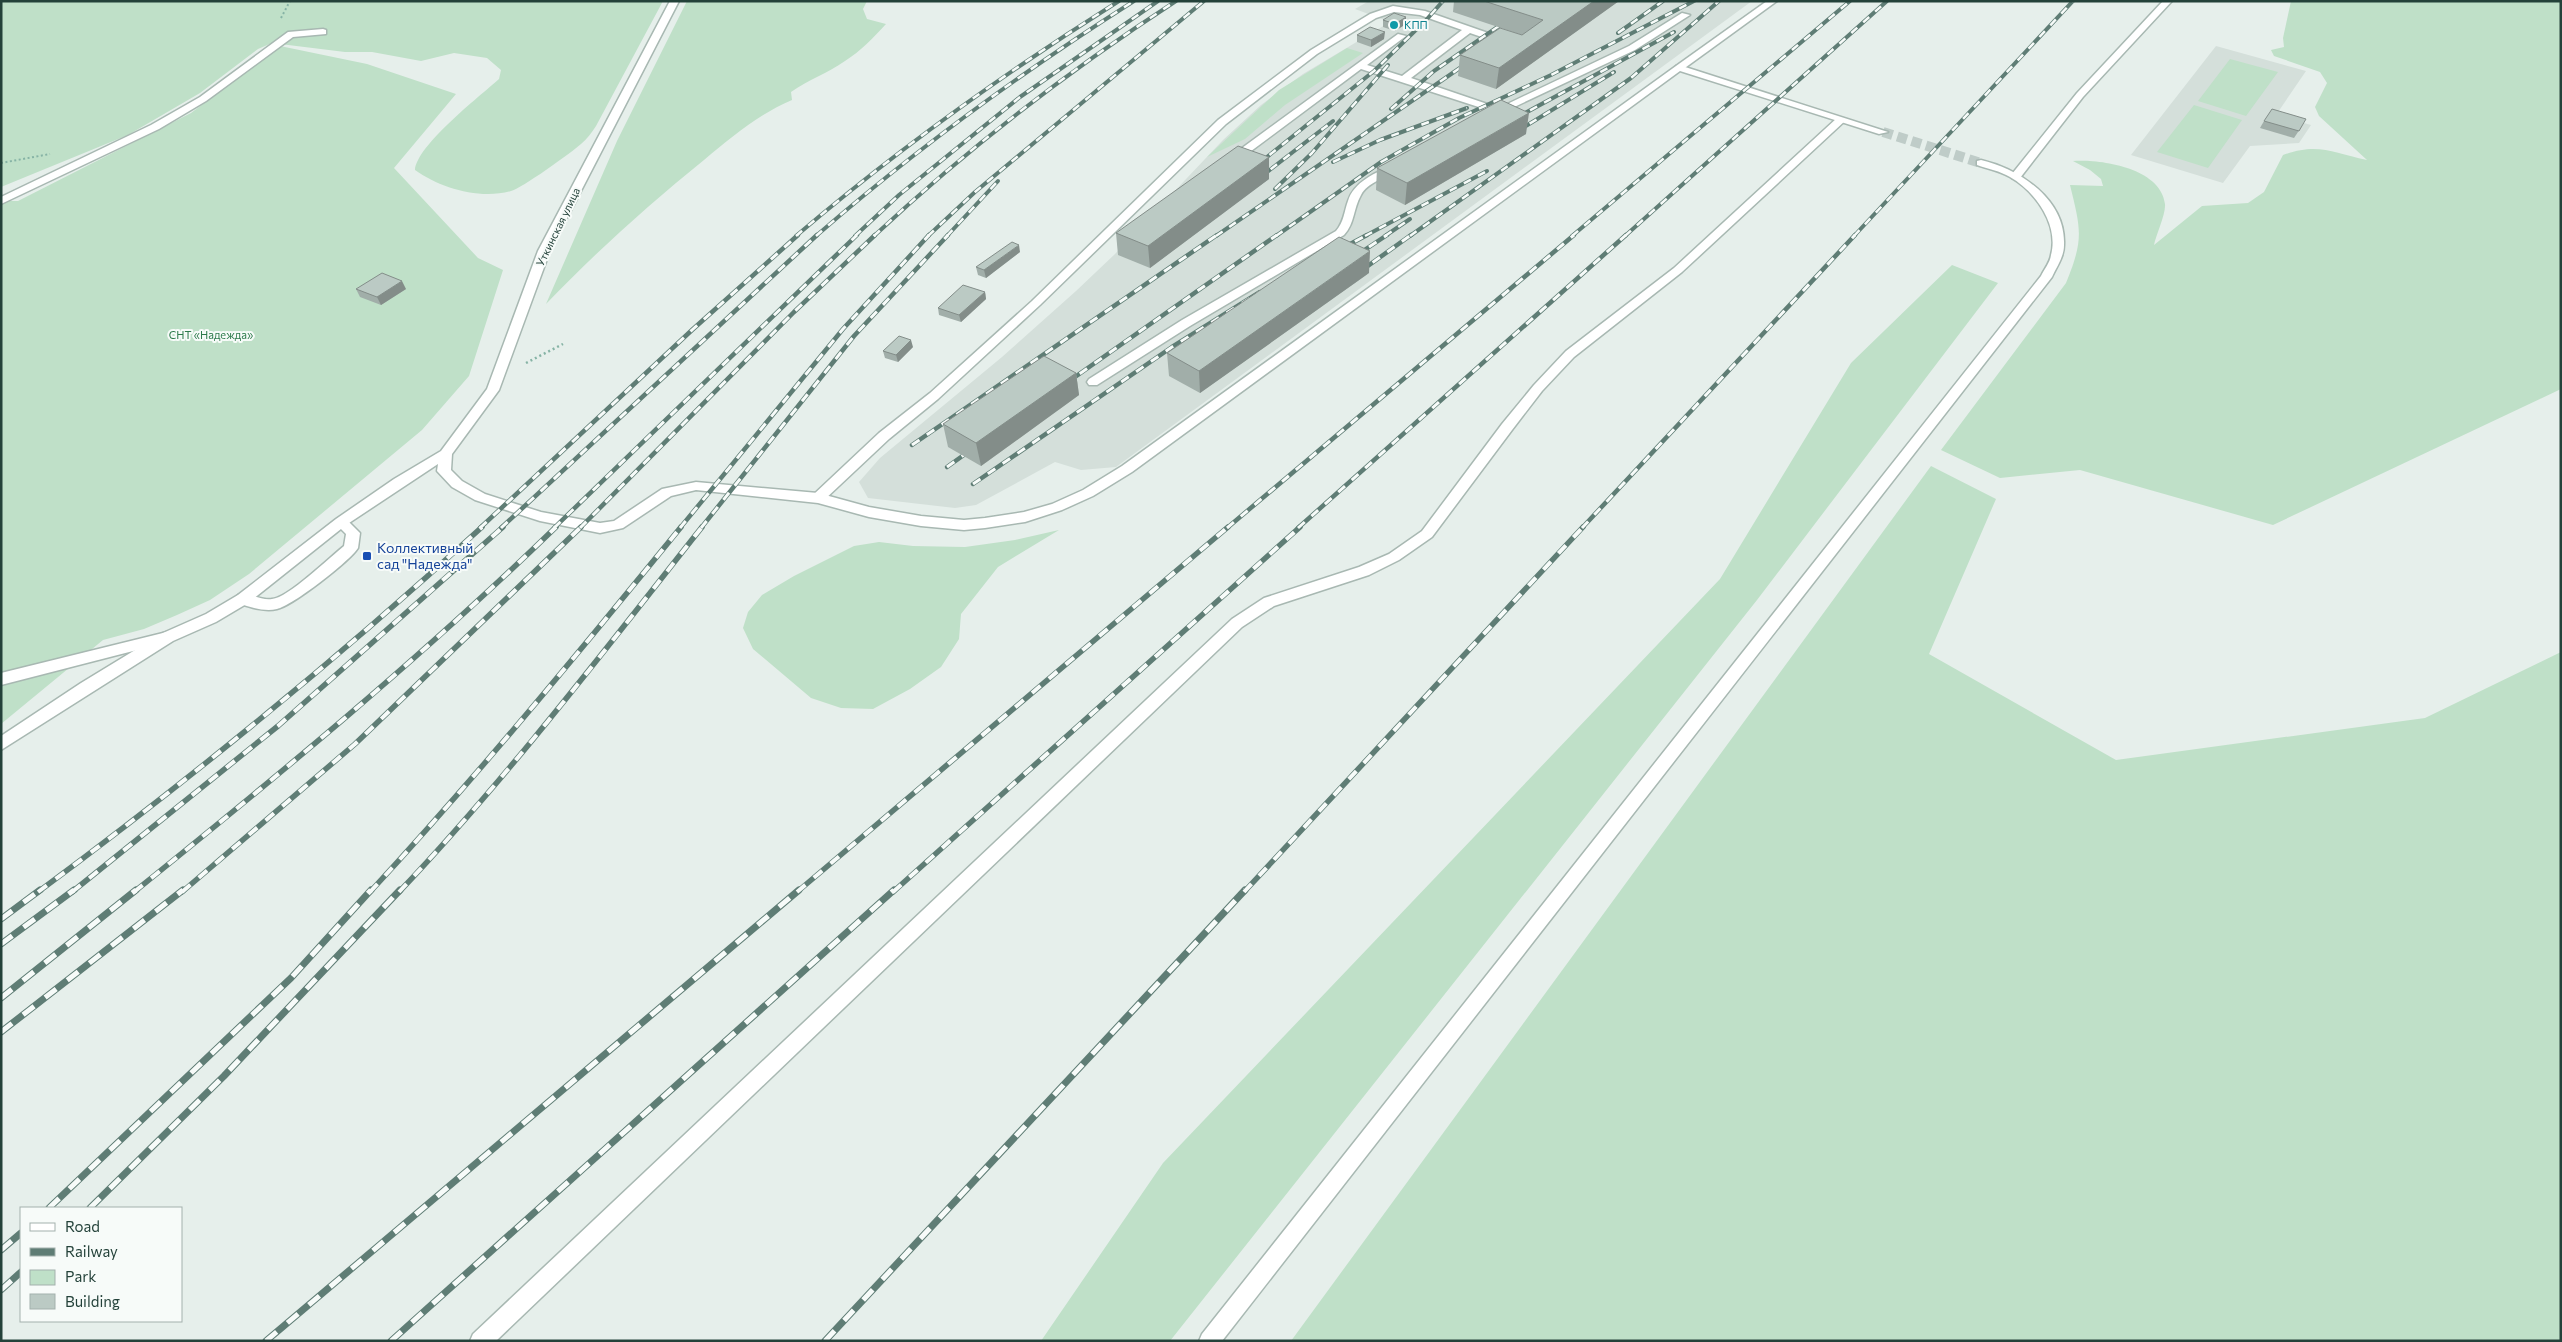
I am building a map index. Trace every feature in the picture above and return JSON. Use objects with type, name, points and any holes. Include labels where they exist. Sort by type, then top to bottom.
[{"type":"street","name":"Уткинская улица","points":[[446,454],[493,390],[544,250],[675,1]]},
{"type":"street","points":[[818,498],[884,436],[934,396],[1036,303],[1222,122],[1314,52],[1373,16],[1393,9],[1404,1]]},
{"type":"street","points":[[446,454],[444,470],[457,484],[480,496],[540,516],[600,528],[618,525],[667,492],[696,486],[818,498],[892,517],[964,524],[1006,520],[1042,512],[1088,493],[1167,442],[1773,1]]},
{"type":"street","points":[[2016,176],[2080,95],[2168,1]]},
{"type":"street","points":[[1393,9],[1413,10],[1520,47]]},
{"type":"street","points":[[1482,121],[1499,111],[1632,48],[1685,15]]},
{"type":"street","points":[[1404,79],[1469,29]]},
{"type":"street","points":[[1,200],[155,126],[203,99],[291,34],[323,32]]},
{"type":"street","points":[[1224,166],[1401,36]]},
{"type":"street","points":[[1360,66],[1499,111]]},
{"type":"street","points":[[1679,68],[1883,132]]},
{"type":"street","points":[[480,1341],[1237,622],[1269,602],[1364,570],[1394,557],[1428,534],[1507,427],[1538,388],[1570,354],[1678,270],[1841,120]]},
{"type":"street","points":[[1093,382],[1186,323],[1340,232],[1350,222],[1355,196],[1361,188],[1405,163]]},
{"type":"street","points":[[1209,1341],[2046,276],[2058,256],[2058,236],[2049,211],[2038,195],[2016,176],[1980,163]]},
{"type":"street","points":[[1,744],[86,687],[168,637],[211,618],[243,599],[341,522],[399,482],[446,454]]},
{"type":"street","points":[[243,599],[257,604],[278,604],[312,579],[350,548],[353,533],[341,522]]},
{"type":"street","points":[[1,679],[168,637]]},
{"type":"shaded area","points":[[1369,1],[1752,1],[1116,467],[1081,470],[1055,462],[976,505],[955,508],[868,498],[859,482],[880,458],[1002,357],[1076,291],[1115,254],[1223,140],[1261,105],[1303,74],[1390,22],[1355,9]]},
{"type":"shaded area","points":[[2216,46],[2306,71],[2276,115],[2311,125],[2299,143],[2250,146],[2223,183],[2131,155]]},
{"type":"green space","points":[[1,1],[663,1],[596,126],[585,140],[558,162],[517,189],[486,194],[461,191],[448,187],[415,170],[418,160],[437,135],[499,79],[501,70],[487,58],[454,53],[421,61],[372,52],[345,52],[272,43],[258,49],[200,93],[128,135],[1,187]]},
{"type":"green space","points":[[687,1],[867,1],[863,9],[867,19],[886,24],[856,53],[791,92],[792,100],[768,112],[746,127],[683,177],[603,247],[546,304],[617,141]]},
{"type":"green space","points":[[2291,1],[2561,1],[2561,389],[2273,525],[2080,470],[2000,478],[1941,450],[2066,283],[2076,255],[2079,234],[2077,213],[2070,185],[2103,186],[2101,179],[2090,170],[2073,161],[2113,164],[2142,174],[2153,182],[2161,192],[2165,204],[2154,245],[2202,206],[2248,203],[2264,192],[2283,155],[2306,149],[2316,149],[2367,160],[2319,116],[2315,107],[2327,83],[2320,72],[2274,56],[2271,50],[2284,47],[2283,38]]},
{"type":"green space","name":"СНТ «Надежда»","points":[[280,46],[367,64],[456,94],[394,168],[478,258],[503,270],[469,376],[422,430],[249,574],[210,600],[177,615],[144,629],[103,640],[1,724],[1,201],[18,201],[191,113]]},
{"type":"green space","points":[[1347,48],[1363,53],[1285,105],[1245,139],[1207,157],[1279,90]]},
{"type":"green space","points":[[2230,59],[2278,72],[2246,116],[2198,101]]},
{"type":"green space","points":[[2194,105],[2242,120],[2208,168],[2157,152]]},
{"type":"green space","points":[[1952,265],[1998,283],[1757,600],[1170,1341],[1041,1341],[1163,1163],[1720,579],[1851,363]]},
{"type":"green space","points":[[1931,466],[1996,499],[1929,654],[2116,760],[2425,718],[2561,652],[2561,1341],[1291,1341]]},
{"type":"green space","points":[[1059,530],[998,567],[961,614],[959,639],[941,667],[910,689],[873,709],[841,708],[811,698],[753,649],[743,628],[748,612],[762,595],[794,576],[854,546],[879,542],[913,546],[965,547],[1015,540]]},
{"type":"building","points":[[1484,1],[1594,1],[1499,68],[1460,55],[1500,28],[1522,35],[1543,20]]},
{"type":"building","points":[[1394,13],[1406,17],[1395,24],[1383,20]]},
{"type":"building","points":[[1370,27],[1385,32],[1371,40],[1357,35]]},
{"type":"building","points":[[1501,100],[1529,113],[1407,183],[1377,168]]},
{"type":"building","points":[[2272,109],[2306,119],[2299,131],[2264,121]]},
{"type":"building","points":[[1238,146],[1269,157],[1148,246],[1116,233]]},
{"type":"building","points":[[1339,237],[1370,251],[1199,371],[1167,353]]},
{"type":"building","points":[[1012,242],[1019,245],[984,270],[976,267]]},
{"type":"building","points":[[382,273],[402,281],[377,297],[356,289]]},
{"type":"building","points":[[963,285],[985,292],[959,315],[938,308]]},
{"type":"building","points":[[899,336],[911,340],[896,355],[883,351]]},
{"type":"building","points":[[1044,356],[1076,373],[976,443],[943,424]]},
{"type":"tunnel","points":[[1883,132],[1981,163]]},
{"type":"railway","points":[[796,236],[953,112],[1035,55],[1119,1]]},
{"type":"railway","points":[[816,236],[970,112],[1051,55],[1134,1]]},
{"type":"railway","points":[[855,236],[899,195],[1020,97],[1158,1]]},
{"type":"railway","points":[[874,236],[982,141],[1096,55],[1176,1]]},
{"type":"railway","points":[[929,235],[975,192],[1204,1]]},
{"type":"railway","points":[[1420,27],[1443,1]]},
{"type":"railway","points":[[1391,109],[1434,71],[1535,1]]},
{"type":"railway","points":[[1618,33],[1663,1]]},
{"type":"railway","points":[[1276,236],[1381,162],[1459,118],[1551,75],[1694,1]]},
{"type":"railway","points":[[1410,236],[1631,78],[1719,1]]},
{"type":"railway","points":[[1572,236],[1850,1]]},
{"type":"railway","points":[[1625,236],[1887,1]]},
{"type":"railway","points":[[1854,236],[2073,1]]},
{"type":"railway","points":[[1257,165],[1374,71],[1424,22]]},
{"type":"railway","points":[[1516,118],[1674,32]]},
{"type":"railway","points":[[1216,236],[1470,61]]},
{"type":"railway","points":[[1275,189],[1312,153],[1388,65]]},
{"type":"railway","points":[[1516,132],[1614,72]]},
{"type":"railway","points":[[1333,162],[1380,140],[1467,108]]},
{"type":"railway","points":[[1258,179],[1333,121]]},
{"type":"railway","points":[[1365,236],[1487,171]]},
{"type":"railway","points":[[947,236],[998,181]]},
{"type":"railway","points":[[1385,236],[1410,219]]},
{"type":"railway","points":[[480,528],[692,330],[798,235]]},
{"type":"railway","points":[[501,528],[817,235]]},
{"type":"railway","points":[[554,528],[857,235]]},
{"type":"railway","points":[[581,527],[794,312],[875,235]]},
{"type":"railway","points":[[680,528],[843,329],[929,235]]},
{"type":"railway","points":[[701,528],[854,336],[948,235]]},
{"type":"railway","points":[[912,445],[1217,235]]},
{"type":"railway","points":[[1065,384],[1277,235]]},
{"type":"railway","points":[[1339,250],[1367,235]]},
{"type":"railway","points":[[1354,257],[1387,235]]},
{"type":"railway","points":[[1358,273],[1411,235]]},
{"type":"railway","points":[[1227,528],[1574,235]]},
{"type":"railway","points":[[1298,528],[1626,235]]},
{"type":"railway","points":[[1582,528],[1855,235]]},
{"type":"railway","points":[[973,484],[1172,347],[1260,292]]},
{"type":"railway","points":[[947,467],[975,447]]},
{"type":"railway","points":[[38,892],[153,805],[265,715],[375,622],[482,527]]},
{"type":"railway","points":[[72,892],[278,726],[503,527]]},
{"type":"railway","points":[[134,892],[402,669],[556,527]]},
{"type":"railway","points":[[182,892],[355,744],[581,527]]},
{"type":"railway","points":[[370,892],[490,757],[681,527]]},
{"type":"railway","points":[[399,892],[517,759],[702,527]]},
{"type":"railway","points":[[797,892],[1228,527]]},
{"type":"railway","points":[[893,892],[1300,527]]},
{"type":"railway","points":[[1244,892],[1583,527]]},
{"type":"railway","points":[[1,919],[40,890]]},
{"type":"railway","points":[[1,944],[74,890]]},
{"type":"railway","points":[[1,998],[136,890]]},
{"type":"railway","points":[[1,1032],[183,890]]},
{"type":"railway","points":[[50,1207],[291,978],[371,890]]},
{"type":"railway","points":[[91,1207],[224,1076],[400,890]]},
{"type":"railway","points":[[266,1341],[799,890]]},
{"type":"railway","points":[[391,1341],[894,890]]},
{"type":"railway","points":[[825,1341],[1245,890]]},
{"type":"railway","points":[[1,1250],[20,1234]]},
{"type":"railway","points":[[1,1290],[20,1273]]},
{"type":"place","name":"КПП","points":[[1394,25]]},
{"type":"place","name":"Коллективный сад \"Надежда\"","points":[[367,556]]}]
